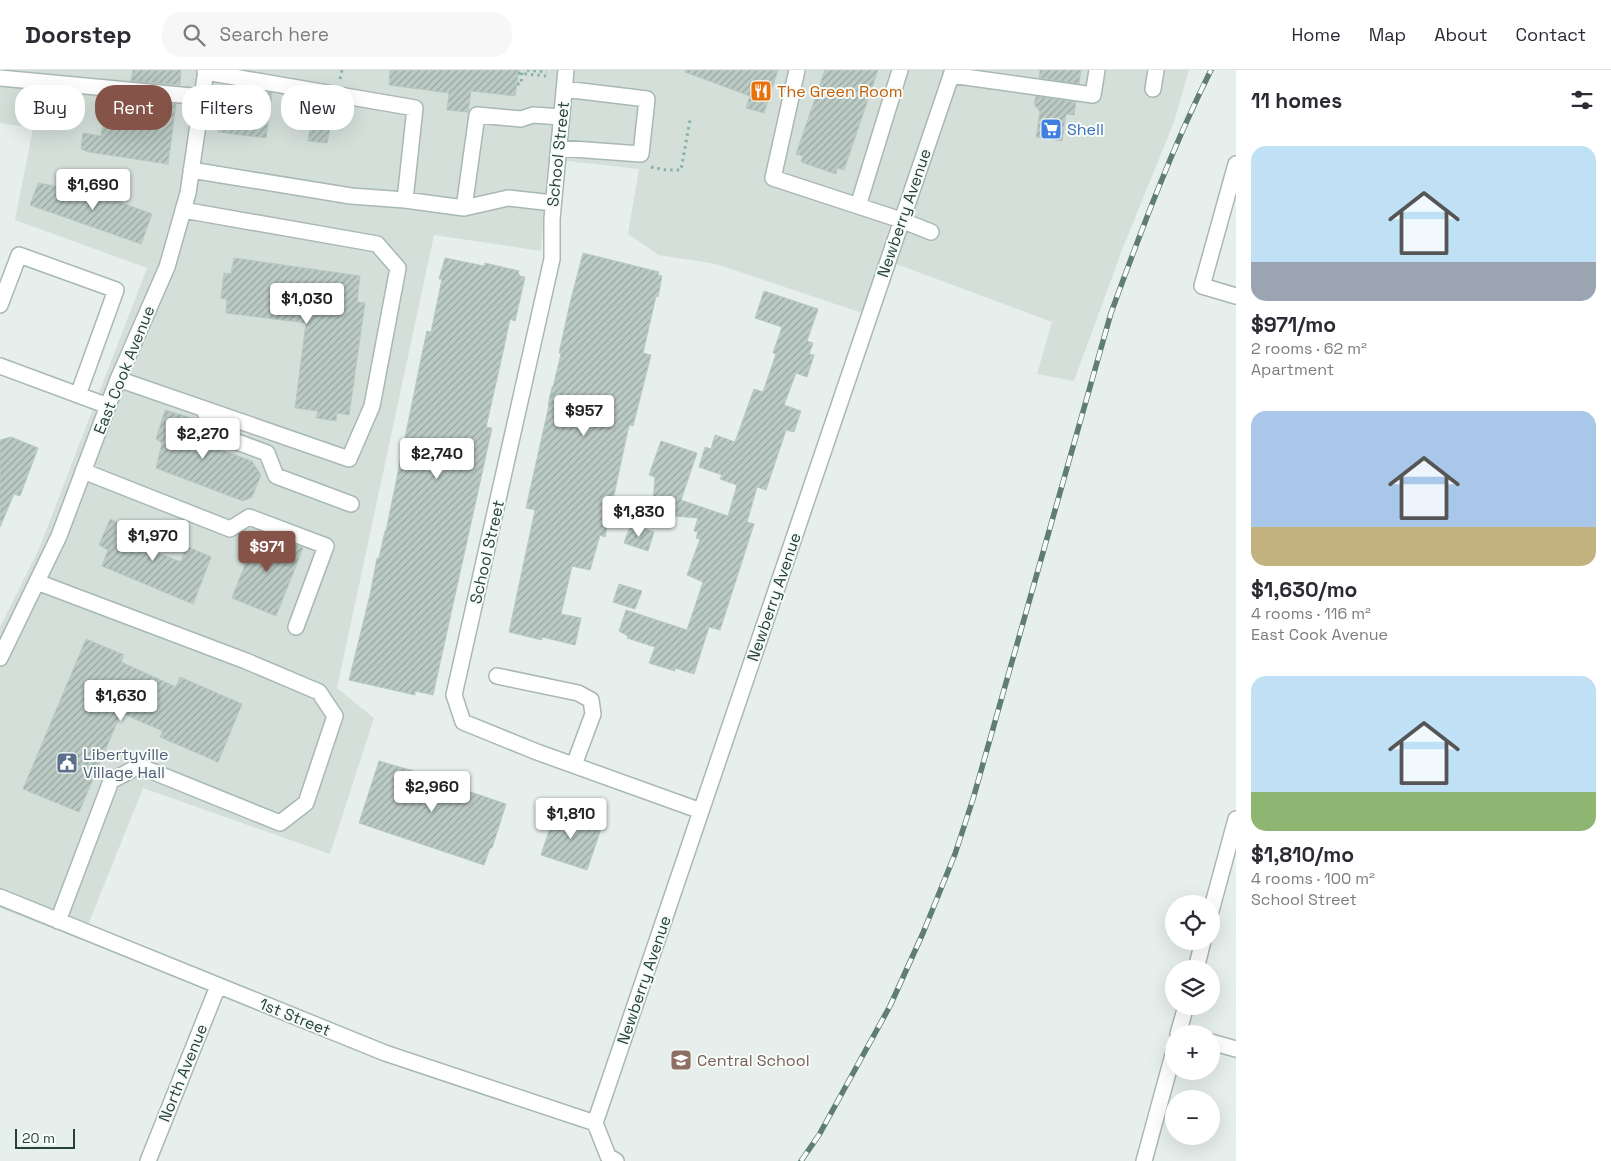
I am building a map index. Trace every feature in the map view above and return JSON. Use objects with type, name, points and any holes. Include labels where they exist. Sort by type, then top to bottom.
[{"type":"street","name":"School Street","points":[[566,70],[552,219],[552,259],[454,695],[463,722],[574,765],[701,810]]},
{"type":"street","points":[[797,70],[773,178],[901,220],[931,232]]},
{"type":"street","points":[[858,206],[900,70]]},
{"type":"street","points":[[952,72],[1021,77],[1093,95],[1097,70]]},
{"type":"street","points":[[1152,89],[1156,70]]},
{"type":"street","points":[[206,71],[415,108],[404,200]]},
{"type":"street","name":"East Cook Avenue","points":[[204,85],[206,71]]},
{"type":"street","name":"Newberry Avenue","points":[[595,1124],[952,72]]},
{"type":"street","points":[[0,78],[182,95]]},
{"type":"street","points":[[559,148],[641,154],[647,99],[564,90]]},
{"type":"street","points":[[464,208],[477,115],[521,119],[533,116],[562,118]]},
{"type":"street","name":"East Cook Avenue","points":[[0,658],[59,536],[118,379],[167,267],[183,210],[197,130]]},
{"type":"street","points":[[1236,166],[1202,286],[1236,296]]},
{"type":"street","points":[[191,170],[351,196],[404,200],[464,208],[508,198],[554,203]]},
{"type":"street","points":[[118,379],[349,459],[372,406],[398,268],[377,244],[183,210]]},
{"type":"street","points":[[0,305],[19,255],[116,290],[78,395]]},
{"type":"street","points":[[0,366],[108,406]]},
{"type":"street","points":[[204,409],[213,432],[267,453],[276,476],[352,504]]},
{"type":"street","points":[[83,472],[230,529],[249,517],[326,546],[296,627]]},
{"type":"street","points":[[37,582],[246,661],[319,692],[335,716],[306,803],[280,823],[139,766],[111,781],[58,921]]},
{"type":"street","points":[[497,676],[578,693],[591,700],[594,714],[574,765]]},
{"type":"street","points":[[1215,895],[1236,819]]},
{"type":"street","name":"1st Street","points":[[0,897],[385,1054],[595,1124]]},
{"type":"street","name":"North Avenue","points":[[148,1161],[218,986]]},
{"type":"street","points":[[1220,1045],[1236,1049]]},
{"type":"street","points":[[1144,1161],[1166,1080]]},
{"type":"street","points":[[595,1124],[608,1156],[616,1161]]},
{"type":"path","points":[[517,84],[521,84],[521,72],[546,74],[527,70]]},
{"type":"shaded area","points":[[0,70],[1189,70],[1174,122],[1122,250],[1074,381],[1037,374],[1052,322],[880,258],[862,313],[716,264],[659,255],[628,234],[639,169],[549,159],[541,251],[434,235],[337,688],[374,718],[330,854],[143,788],[82,940],[0,908],[0,627],[39,549],[147,268],[15,220],[33,130],[85,130],[85,85],[15,85],[15,125],[0,123]]},
{"type":"building","points":[[133,70],[181,70],[180,85],[131,81]]},
{"type":"building","points":[[390,70],[519,70],[515,96],[471,91],[468,112],[447,110],[449,93],[389,85]]},
{"type":"building","points":[[685,70],[778,70],[764,113],[746,108],[750,96],[685,72]]},
{"type":"building","points":[[825,70],[878,70],[844,170],[837,168],[836,174],[801,162],[803,156],[796,154]]},
{"type":"building","points":[[1040,70],[1081,70],[1079,84],[1039,78]]},
{"type":"building","points":[[1036,96],[1076,102],[1074,115],[1066,114],[1062,141],[1036,137],[1040,112],[1034,104]]},
{"type":"building","points":[[172,104],[176,104],[168,164],[89,152],[81,149],[83,133],[101,136],[102,130],[172,130]]},
{"type":"building","points":[[218,130],[267,130],[266,138],[218,132]]},
{"type":"building","points":[[310,130],[330,130],[327,143],[308,141]]},
{"type":"building","points":[[38,183],[98,194],[152,214],[141,244],[30,205]]},
{"type":"building","points":[[583,253],[659,272],[658,275],[662,276],[643,353],[651,355],[633,426],[629,425],[605,537],[600,535],[590,570],[572,566],[561,614],[581,618],[575,645],[509,632],[535,510],[526,508],[561,354],[559,353],[570,303]]},
{"type":"building","points":[[234,258],[360,276],[357,302],[365,303],[349,415],[337,413],[336,421],[316,418],[318,411],[295,408],[306,323],[226,313],[227,299],[221,298],[224,273],[231,274]]},
{"type":"building","points":[[445,258],[484,266],[485,263],[519,271],[519,276],[525,277],[515,321],[510,319],[486,427],[492,428],[433,695],[415,691],[415,695],[349,680],[377,558],[379,558],[386,531],[422,354],[427,331],[431,332],[442,279],[439,279]]},
{"type":"building","points":[[764,291],[818,309],[807,341],[813,343],[809,354],[814,355],[807,377],[796,373],[784,405],[801,411],[794,432],[786,430],[766,490],[757,487],[747,522],[754,524],[720,630],[709,627],[694,674],[675,668],[675,671],[649,663],[655,647],[627,638],[628,636],[619,631],[626,610],[687,630],[703,582],[687,575],[700,539],[696,538],[698,532],[694,531],[698,518],[652,514],[655,477],[649,475],[661,441],[697,453],[681,500],[728,516],[737,485],[720,479],[722,475],[699,467],[705,447],[711,449],[715,435],[735,442],[754,389],[763,392],[776,354],[773,353],[782,327],[755,318]]},
{"type":"building","points":[[165,410],[191,418],[195,430],[198,432],[200,443],[252,461],[261,475],[252,497],[243,501],[156,468],[162,443],[156,439]]},
{"type":"building","points":[[11,437],[38,448],[20,496],[14,494],[0,527],[0,440]]},
{"type":"building","points":[[110,519],[121,524],[122,520],[149,531],[143,547],[181,562],[186,546],[211,557],[193,604],[102,566],[108,550],[99,545]]},
{"type":"building","points":[[631,524],[654,532],[648,551],[624,543]]},
{"type":"building","points":[[258,531],[303,548],[276,616],[232,598]]},
{"type":"building","points":[[619,584],[642,591],[635,609],[613,602]]},
{"type":"building","points":[[86,639],[124,655],[121,662],[176,687],[180,677],[242,704],[218,762],[160,737],[163,731],[121,713],[79,812],[23,789]]},
{"type":"building","points":[[379,761],[441,779],[441,782],[506,804],[492,848],[490,848],[484,865],[359,823]]},
{"type":"building","points":[[556,810],[602,826],[587,870],[541,855]]},
{"type":"railway","points":[[801,1161],[819,1135],[890,1006],[923,933],[955,854],[973,799],[1111,313],[1170,160],[1211,70]]},
{"type":"place","name":"The Green Room","points":[[761,91]]},
{"type":"place","name":"Shell","points":[[1051,129]]},
{"type":"place","name":"Libertyville Village Hall","points":[[67,763]]},
{"type":"place","name":"Central School","points":[[681,1060]]}]
